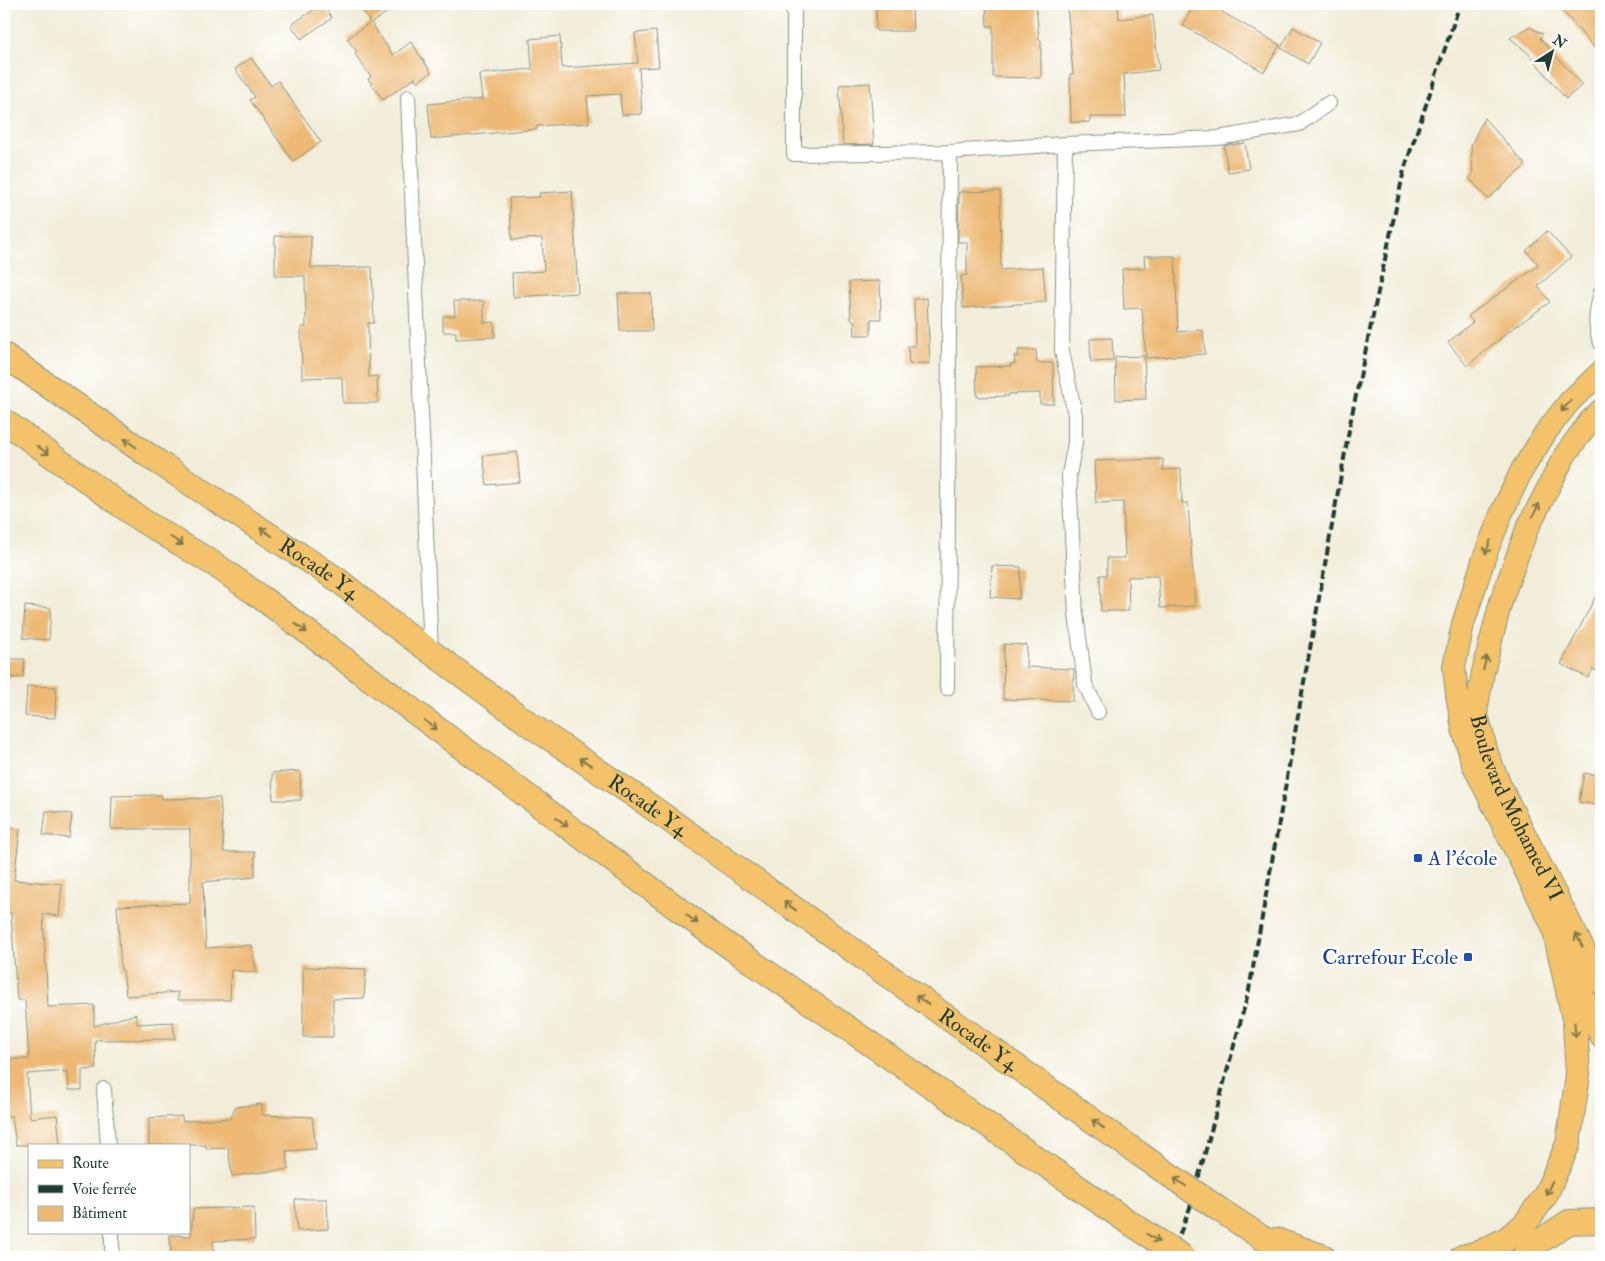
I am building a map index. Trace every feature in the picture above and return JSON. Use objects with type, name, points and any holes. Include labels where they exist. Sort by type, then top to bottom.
[{"type":"highway","name":"Rocade Y4","points":[[4,356],[158,462],[338,580],[431,653],[532,726],[647,804],[1138,1153],[1291,1257]]},
{"type":"highway","points":[[4,421],[143,520],[214,564],[262,598],[713,935],[1124,1219],[1183,1257]]},
{"type":"highway","points":[[1462,1257],[1481,1252],[1505,1240],[1524,1225],[1545,1196],[1568,1144],[1578,1075],[1575,1023],[1555,931]]},
{"type":"highway","points":[[1523,1257],[1534,1245],[1569,1222],[1601,1222]]},
{"type":"highway","points":[[1255,1233],[1324,1257]]},
{"type":"main road","name":"Boulevard Mohamed VI","points":[[1601,372],[1570,401],[1546,432],[1522,470],[1502,512],[1484,558],[1463,624],[1454,667],[1462,720],[1473,764],[1555,931],[1601,1036]]},
{"type":"main road","name":"Boulevard Mohamed VI","points":[[1601,410],[1590,421],[1565,455],[1527,529],[1501,601],[1483,672],[1476,711],[1487,752],[1501,788],[1601,983]]},
{"type":"street","points":[[794,4],[794,154],[950,152],[1065,144],[1218,138],[1299,124],[1329,103]]},
{"type":"street","points":[[408,97],[431,653]]},
{"type":"street","points":[[1065,144],[1062,350],[1076,415],[1075,443],[1069,475],[1076,614],[1085,684],[1098,712]]},
{"type":"street","points":[[947,688],[950,152]]},
{"type":"street","points":[[1601,292],[1595,321],[1601,343]]},
{"type":"street","points":[[104,1089],[108,1144]]},
{"type":"street","points":[[112,1234],[112,1257]]},
{"type":"building","points":[[322,4],[332,18],[301,39],[291,25]]},
{"type":"building","points":[[358,4],[400,4],[371,23],[393,55],[411,42],[431,72],[418,82],[415,78],[383,100],[368,79],[371,77],[355,54],[357,52],[347,39],[370,22]]},
{"type":"building","points":[[876,4],[912,4],[913,31],[876,31]]},
{"type":"building","points":[[986,4],[1036,4],[1039,40],[1041,40],[1041,78],[993,77],[993,26],[987,26]]},
{"type":"building","points":[[1067,4],[1118,4],[1119,19],[1153,15],[1159,70],[1124,74],[1126,117],[1090,117],[1090,122],[1071,122],[1070,74],[1073,74]]},
{"type":"building","points":[[1195,4],[1226,4],[1222,12],[1280,45],[1264,72],[1182,25]]},
{"type":"building","points":[[1557,4],[1601,4],[1601,56]]},
{"type":"building","points":[[1293,27],[1320,43],[1308,64],[1281,48]]},
{"type":"building","points":[[1529,27],[1543,34],[1540,38],[1582,85],[1566,99],[1528,53],[1510,38]]},
{"type":"building","points":[[656,31],[659,67],[639,68],[642,114],[622,115],[620,94],[587,96],[589,123],[537,126],[537,129],[431,139],[428,104],[482,99],[479,74],[532,69],[530,39],[560,36],[562,68],[638,63],[635,33]]},
{"type":"building","points":[[251,58],[271,86],[278,81],[321,142],[293,161],[250,100],[255,97],[235,69]]},
{"type":"building","points":[[870,83],[874,144],[843,145],[839,85]]},
{"type":"building","points":[[1484,118],[1526,165],[1488,199],[1469,178],[1473,174],[1471,145]]},
{"type":"building","points":[[1245,143],[1249,169],[1228,172],[1224,146]]},
{"type":"building","points":[[572,191],[578,293],[513,297],[512,273],[544,271],[542,238],[512,240],[509,198],[540,197],[539,193]]},
{"type":"building","points":[[1000,191],[1001,270],[1043,267],[1046,302],[963,308],[961,276],[967,275],[967,242],[958,242],[959,192]]},
{"type":"building","points":[[1547,231],[1571,257],[1538,286],[1550,302],[1508,332],[1467,366],[1448,342],[1473,322],[1468,316],[1539,265],[1526,251]]},
{"type":"building","points":[[275,236],[311,236],[311,268],[372,267],[374,323],[368,323],[369,377],[377,376],[378,403],[343,403],[342,377],[302,378],[301,327],[306,327],[305,276],[275,276]]},
{"type":"building","points":[[1144,256],[1175,256],[1178,332],[1203,330],[1205,354],[1146,358],[1142,308],[1124,309],[1122,269],[1145,268]]},
{"type":"building","points":[[880,281],[881,319],[871,319],[871,335],[855,335],[854,320],[851,320],[849,282]]},
{"type":"building","points":[[618,293],[651,293],[652,331],[620,331]]},
{"type":"building","points":[[927,298],[930,363],[909,364],[908,346],[915,346],[914,299]]},
{"type":"building","points":[[454,301],[484,301],[484,323],[494,322],[495,337],[456,339],[456,332],[443,332],[443,316],[455,316]]},
{"type":"building","points":[[1112,338],[1113,361],[1091,362],[1090,339]]},
{"type":"building","points":[[1018,350],[1036,350],[1037,363],[1053,363],[1054,404],[1040,404],[1040,393],[977,397],[976,367],[1011,366],[1010,364],[1015,364],[1014,356],[1019,356]]},
{"type":"building","points":[[1144,356],[1146,399],[1116,400],[1115,357]]},
{"type":"building","points":[[517,452],[520,482],[487,485],[483,456]]},
{"type":"building","points":[[1163,459],[1163,470],[1181,469],[1182,503],[1188,503],[1195,606],[1160,608],[1158,576],[1128,577],[1129,611],[1101,611],[1100,575],[1107,575],[1107,558],[1125,558],[1123,502],[1096,503],[1094,461]]},
{"type":"building","points":[[992,566],[1021,567],[1019,599],[990,597]]},
{"type":"building","points":[[1601,586],[1601,674],[1593,669],[1588,678],[1561,664]]},
{"type":"building","points":[[25,606],[51,608],[49,640],[23,638]]},
{"type":"building","points":[[1004,644],[1027,645],[1026,667],[1074,669],[1073,701],[1003,699]]},
{"type":"building","points":[[4,659],[25,659],[23,677],[4,678]]},
{"type":"building","points":[[27,686],[56,687],[55,718],[25,716]]},
{"type":"building","points":[[300,771],[301,800],[273,800],[272,773]]},
{"type":"building","points":[[1584,773],[1601,776],[1601,806],[1579,802]]},
{"type":"building","points":[[161,795],[162,799],[220,798],[224,852],[255,852],[255,877],[203,882],[206,948],[251,945],[257,973],[231,970],[230,1000],[178,1000],[178,992],[126,996],[123,970],[121,970],[117,906],[190,903],[190,829],[111,829],[112,796]]},
{"type":"building","points":[[46,811],[72,814],[69,838],[43,835]]},
{"type":"building","points":[[4,827],[20,829],[14,880],[62,884],[59,916],[43,914],[48,1007],[94,1005],[94,1026],[136,1014],[137,1024],[173,1022],[175,1039],[95,1040],[96,1069],[82,1070],[82,1090],[69,1090],[68,1071],[27,1074],[30,1118],[57,1115],[60,1144],[16,1145],[12,1116],[4,1117],[4,1059],[29,1059],[25,1000],[17,1000],[11,913],[4,912]]},
{"type":"building","points":[[303,967],[366,969],[364,998],[333,999],[333,1037],[303,1037]]},
{"type":"building","points":[[262,1104],[262,1115],[312,1117],[316,1149],[286,1151],[289,1169],[232,1176],[228,1148],[206,1149],[206,1145],[149,1144],[149,1118],[182,1116],[182,1121],[231,1118],[235,1107]]},
{"type":"building","points":[[295,1199],[327,1199],[328,1229],[297,1231]]},
{"type":"building","points":[[254,1207],[255,1239],[213,1241],[214,1257],[171,1257],[170,1235],[191,1236],[193,1209]]},
{"type":"railway","points":[[1171,1257],[1191,1205],[1249,990],[1351,419],[1404,170],[1460,4]]},
{"type":"place","name":"A l'école","points":[[1418,858]]},
{"type":"place","name":"Carrefour Ecole","points":[[1468,957]]}]
